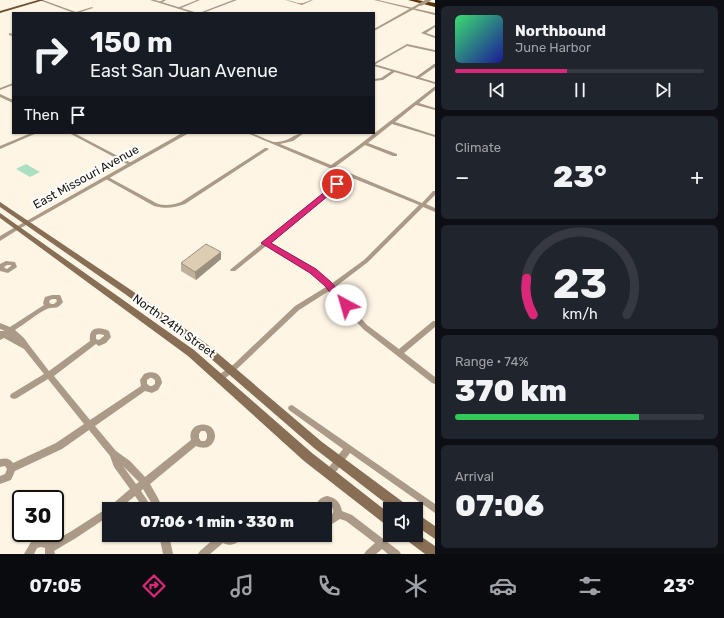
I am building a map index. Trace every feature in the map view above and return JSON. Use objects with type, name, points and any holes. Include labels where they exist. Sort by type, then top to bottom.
[{"type":"highway","points":[[410,0],[435,2]]},
{"type":"highway","points":[[416,0],[435,2]]},
{"type":"highway","points":[[428,0],[435,2]]},
{"type":"main road","points":[[0,12],[41,0]]},
{"type":"main road","name":"North 24th Street","points":[[0,204],[128,292],[205,348],[338,461],[393,502]]},
{"type":"main road","name":"North 24th Street","points":[[0,215],[181,346],[220,378],[329,474],[383,515]]},
{"type":"main road","points":[[118,299],[128,292]]},
{"type":"main road","points":[[423,524],[435,533]]},
{"type":"main road","points":[[419,542],[435,554]]},
{"type":"street","points":[[41,0],[73,12]]},
{"type":"street","points":[[157,1],[165,0]]},
{"type":"street","points":[[178,8],[199,0]]},
{"type":"street","points":[[203,12],[236,0]]},
{"type":"street","points":[[286,0],[302,4],[312,0]]},
{"type":"street","points":[[375,0],[435,14]]},
{"type":"street","points":[[375,29],[428,0]]},
{"type":"street","points":[[157,1],[192,12]]},
{"type":"street","points":[[79,12],[92,8]]},
{"type":"street","points":[[435,26],[423,33],[435,37]]},
{"type":"street","points":[[375,64],[407,45],[435,51]]},
{"type":"street","points":[[375,65],[435,83]]},
{"type":"street","points":[[417,78],[435,65]]},
{"type":"street","points":[[375,80],[382,79],[394,71]]},
{"type":"street","points":[[0,89],[12,84]]},
{"type":"street","points":[[331,167],[435,88]]},
{"type":"street","points":[[0,95],[12,101]]},
{"type":"street","points":[[415,103],[435,109]]},
{"type":"street","points":[[391,122],[435,136]]},
{"type":"street","points":[[0,148],[33,134]]},
{"type":"street","points":[[73,134],[131,164]]},
{"type":"street","name":"East Missouri Avenue","points":[[17,228],[184,134]]},
{"type":"street","points":[[251,134],[435,210]]},
{"type":"street","points":[[276,144],[291,140],[300,134]]},
{"type":"street","points":[[364,143],[395,155]]},
{"type":"street","points":[[106,178],[153,204],[163,207],[178,206],[267,149]]},
{"type":"street","points":[[233,270],[349,174]]},
{"type":"street","points":[[220,378],[297,308],[331,287],[366,261],[435,192]]},
{"type":"street","points":[[0,234],[17,228]]},
{"type":"street","points":[[0,239],[14,232],[17,228]]},
{"type":"street","points":[[265,243],[319,275],[365,327],[435,381]]},
{"type":"street","points":[[1,335],[47,306]]},
{"type":"street","points":[[399,353],[435,323]]},
{"type":"street","points":[[0,326],[10,330],[24,342],[26,347],[113,454],[117,464],[144,502]]},
{"type":"street","points":[[1,335],[26,347]]},
{"type":"street","points":[[14,396],[49,375],[94,342]]},
{"type":"street","points":[[0,480],[8,476],[12,468],[46,453],[145,387]]},
{"type":"street","points":[[292,408],[435,509]]},
{"type":"street","points":[[121,502],[196,441]]},
{"type":"street","points":[[329,474],[349,448]]},
{"type":"street","points":[[113,454],[122,458],[144,484],[155,502]]},
{"type":"street","points":[[0,463],[7,462],[12,468]]},
{"type":"street","points":[[322,502],[331,500],[336,504],[338,514]]},
{"type":"street","points":[[332,520],[338,514]]},
{"type":"street","points":[[338,514],[349,518],[396,554]]},
{"type":"street","points":[[29,554],[34,545],[41,542],[47,543],[50,551],[102,516]]},
{"type":"street","points":[[165,542],[168,554]]},
{"type":"street","points":[[203,554],[215,542]]},
{"type":"street","points":[[369,554],[382,543]]},
{"type":"green space","points":[[26,164],[40,172],[30,177],[16,169]]},
{"type":"building","points":[[206,244],[221,252],[195,272],[181,263]]},
{"type":"route","points":[[337,184],[265,243],[319,275],[346,305]]}]
